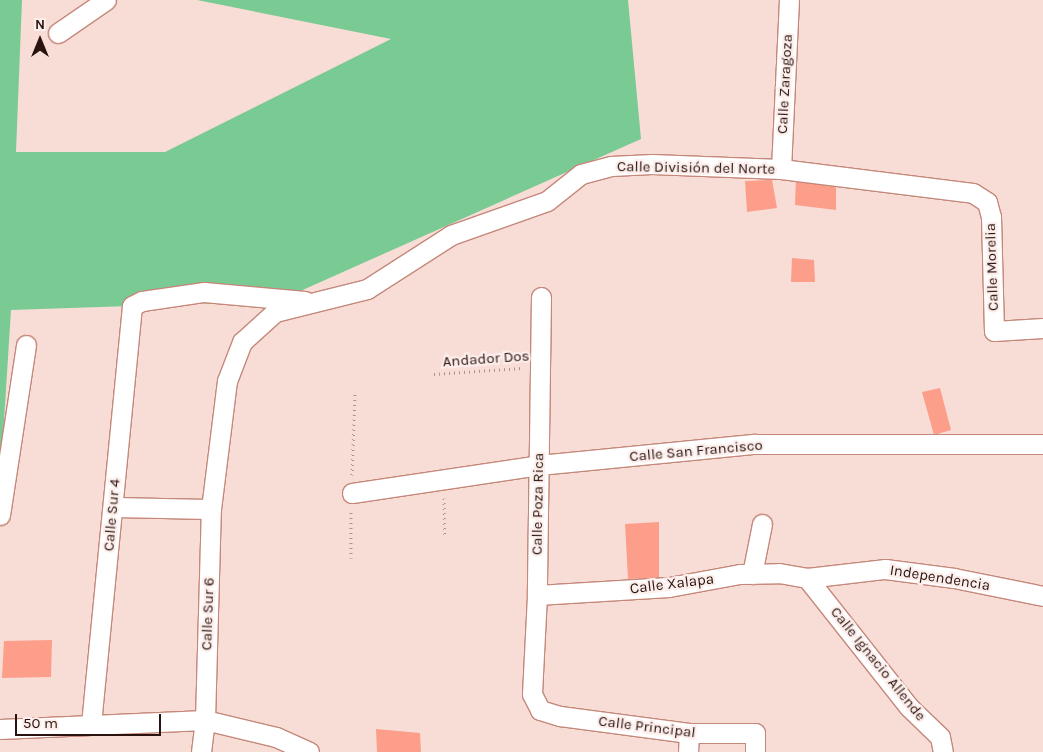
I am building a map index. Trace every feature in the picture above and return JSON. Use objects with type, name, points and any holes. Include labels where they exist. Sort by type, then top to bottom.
[{"type":"street","points":[[58,34],[106,0]]},
{"type":"street","name":"Calle Zaragoza","points":[[781,169],[789,0]]},
{"type":"street","name":"Calle División del Norte","points":[[256,326],[275,312],[367,289],[452,235],[547,201],[581,174],[611,166],[652,164],[781,169],[973,193],[987,202]]},
{"type":"street","name":"Calle Morelia","points":[[987,202],[991,217],[994,331],[1043,328]]},
{"type":"street","name":"Calle División del Norte","points":[[132,306],[142,301],[204,292],[315,302]]},
{"type":"street","name":"Calle Poza Rica","points":[[540,710],[532,694],[537,595],[541,297]]},
{"type":"street","name":"Calle Sur 4","points":[[91,724],[132,306]]},
{"type":"street","name":"Calle Sur 6","points":[[201,752],[205,720],[211,509],[227,381],[242,342],[256,326]]},
{"type":"street","points":[[0,516],[26,345]]},
{"type":"street","name":"Calle San Francisco","points":[[352,493],[539,465],[755,444],[1043,444]]},
{"type":"street","points":[[113,507],[211,509]]},
{"type":"street","points":[[752,574],[762,524]]},
{"type":"street","name":"Independencia","points":[[807,578],[885,569],[954,578],[1043,596]]},
{"type":"street","name":"Calle Xalapa","points":[[537,595],[669,587],[752,574],[779,573],[807,578]]},
{"type":"street","name":"Calle Ignacio Allende","points":[[807,578],[910,707],[940,737],[943,752]]},
{"type":"street","name":"Calle Principal","points":[[540,710],[560,716],[689,743],[755,743]]},
{"type":"street","points":[[0,729],[205,720],[276,737],[308,752]]},
{"type":"path","name":"Andador Dos","points":[[434,374],[540,366]]},
{"type":"path","points":[[444,479],[445,537]]},
{"type":"green space","points":[[0,0],[22,0],[16,152],[165,152],[391,39],[197,0],[628,0],[641,139],[278,301],[11,310],[0,484]]},
{"type":"building","points":[[796,177],[836,180],[836,210],[795,205]]},
{"type":"building","points":[[772,180],[777,208],[747,212],[745,181]]},
{"type":"building","points":[[792,258],[814,260],[815,282],[791,282]]},
{"type":"building","points":[[940,388],[951,430],[934,435],[922,392]]},
{"type":"building","points":[[659,522],[659,578],[628,579],[625,524]]},
{"type":"building","points":[[52,640],[51,677],[2,678],[4,641]]},
{"type":"building","points":[[376,729],[420,733],[421,752],[377,752]]}]
